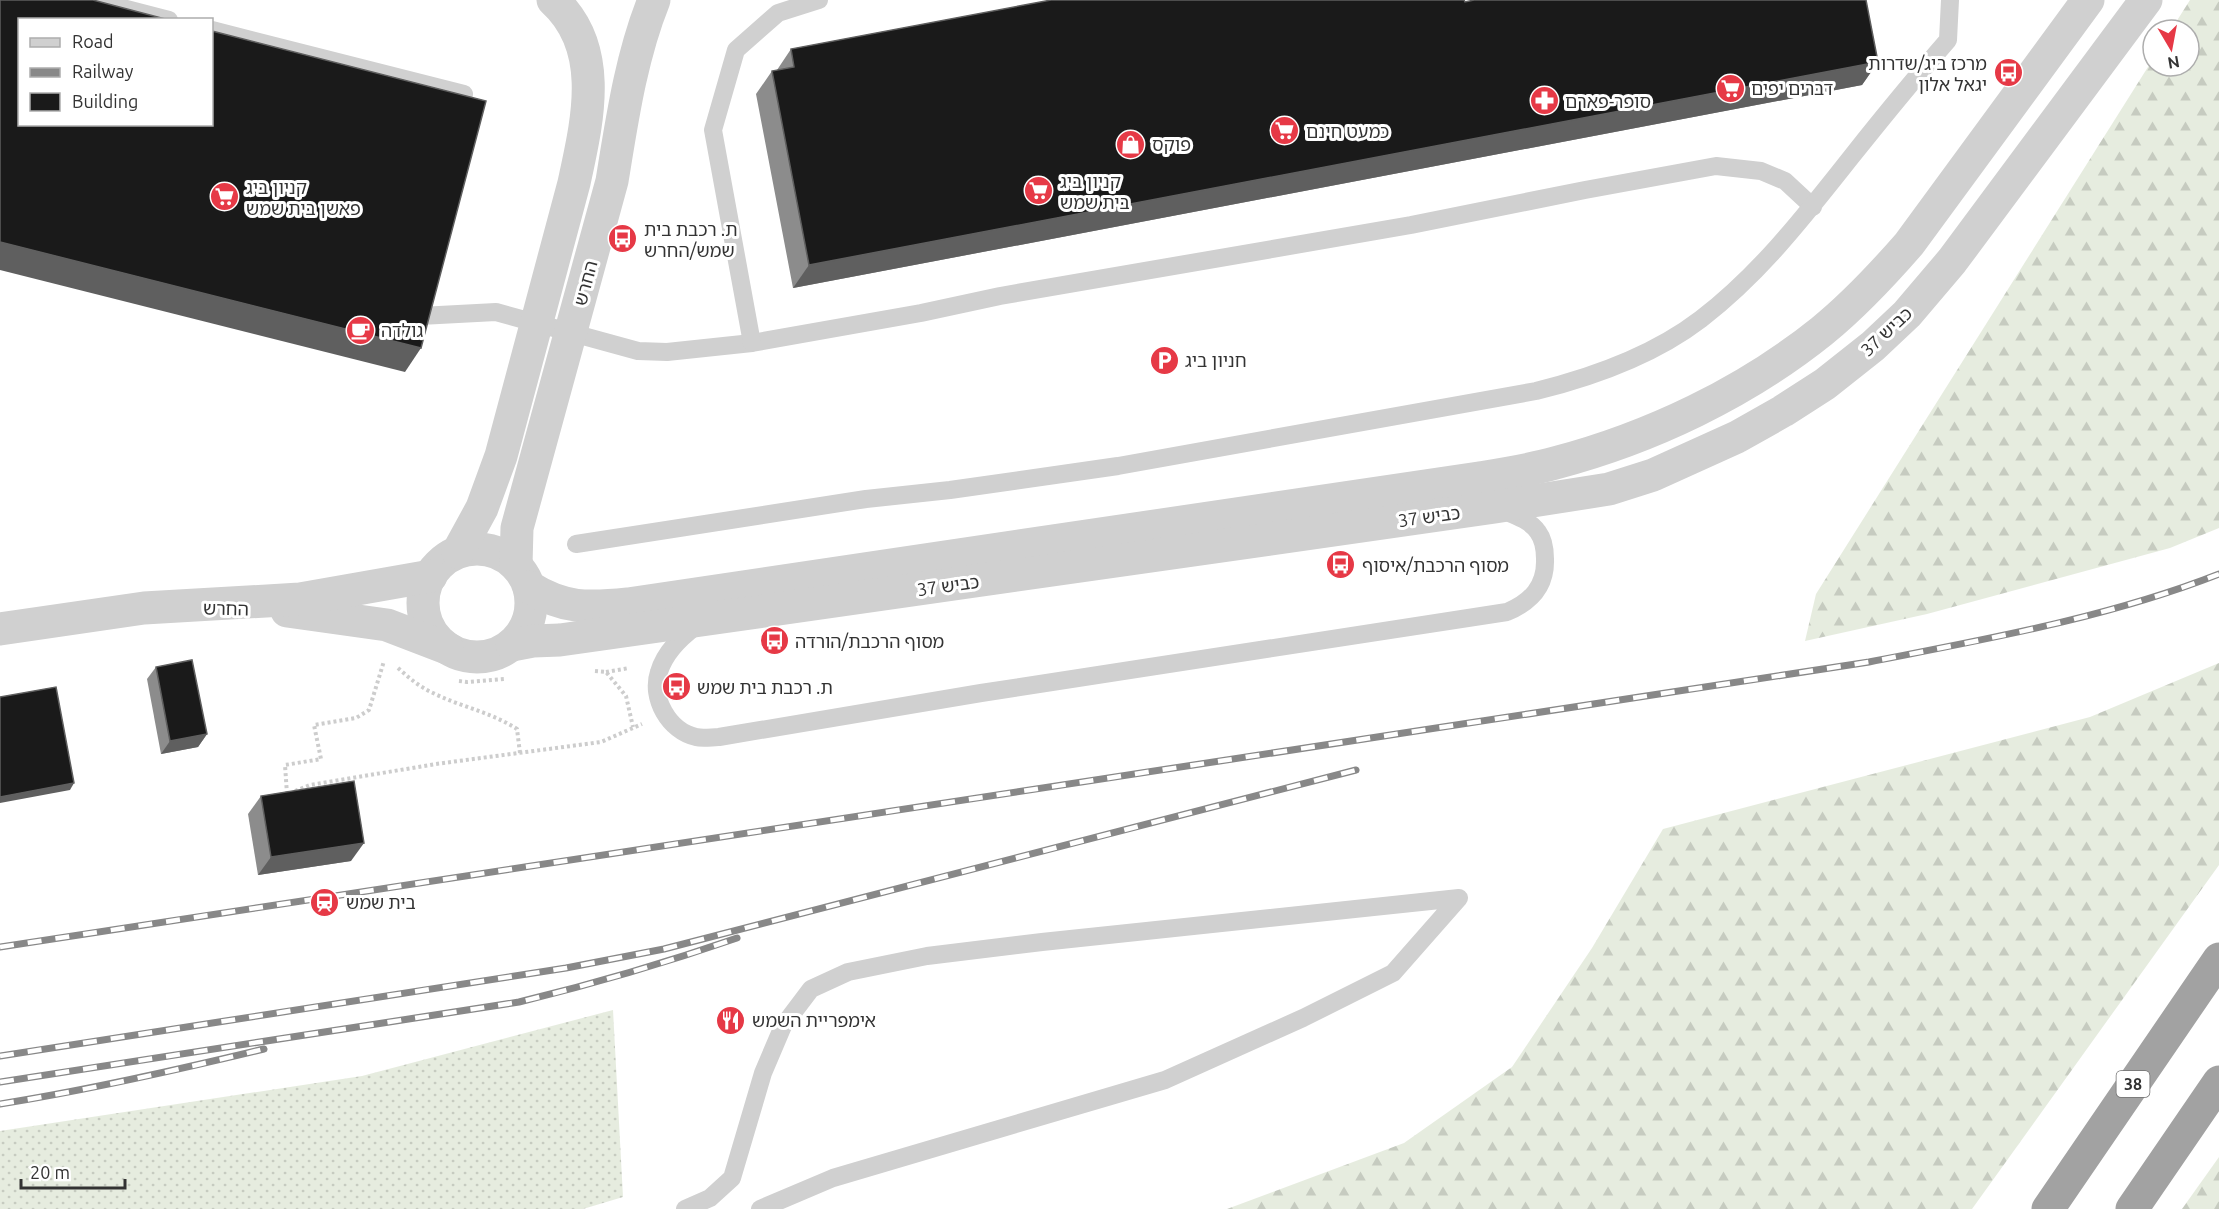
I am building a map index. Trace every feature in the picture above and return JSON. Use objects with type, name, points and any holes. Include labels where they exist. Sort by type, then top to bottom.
[{"type":"highway","name":"38","points":[[2048,1209],[2219,959]]},
{"type":"highway","points":[[2132,1209],[2219,1082]]},
{"type":"street","name":"החרש","points":[[458,552],[482,508],[501,456],[574,183],[589,99],[588,68],[581,41],[570,20],[553,0]]},
{"type":"street","name":"החרש","points":[[523,576],[518,528],[612,181],[621,124],[645,23],[654,0]]},
{"type":"street","name":"כביש 37","points":[[523,576],[564,603],[589,608],[628,604],[1479,478],[1554,464],[1613,445],[1706,405],[1772,368],[1823,331],[1877,282],[1909,244],[2088,0]]},
{"type":"street","name":"כביש 37","points":[[512,645],[1495,507],[1609,489],[1653,475],[1737,437],[1783,411],[1825,384],[1873,346],[1898,322],[1952,261],[2146,0]]},
{"type":"street","points":[[476,549],[493,551],[523,576],[530,612],[527,624],[512,645],[497,653],[480,656],[463,655],[447,648],[434,635],[424,610],[424,592],[431,576],[442,562],[458,552],[476,549]]},
{"type":"street","name":"החרש","points":[[0,629],[144,608],[300,599],[431,576]]},
{"type":"street","name":"החרש","points":[[144,608],[284,610],[387,625],[447,648]]},
{"type":"lane","points":[[92,0],[161,18]]},
{"type":"lane","points":[[752,343],[713,130],[736,50],[778,13],[819,0]]},
{"type":"lane","points":[[576,544],[866,500],[1118,466],[1536,391],[1570,383],[1624,362],[1663,343],[1701,319],[1781,245],[1948,40],[1950,0]]},
{"type":"lane","points":[[213,30],[464,94]]},
{"type":"lane","points":[[420,316],[496,312],[572,331],[638,351],[668,352],[752,343],[1236,254],[1367,233],[1716,166],[1761,171],[1785,181],[1813,207]]},
{"type":"lane","points":[[706,619],[674,644],[659,669],[657,677],[657,694],[665,714],[672,724],[698,738],[719,737],[969,695],[1507,612],[1522,606],[1534,595],[1542,583],[1545,572],[1544,543],[1538,530],[1525,520],[1495,507]]},
{"type":"lane","points":[[685,1209],[711,1198],[732,1178],[763,1073],[783,1026],[811,989],[848,972],[927,956],[1019,944],[1460,898],[1393,973],[1303,1018],[1176,1075],[833,1178],[760,1209]]},
{"type":"path","points":[[289,801],[285,765],[321,759],[314,724],[356,718],[369,710],[385,656],[414,682],[434,694],[503,720],[517,729],[520,753]]},
{"type":"path","points":[[287,794],[310,785],[436,764],[601,742],[665,714]]},
{"type":"green space","points":[[2190,0],[2219,0],[2219,528],[2170,548],[1927,614],[1805,641],[1816,594],[2141,78],[2201,78],[2201,18],[2179,18]]},
{"type":"green space","points":[[2219,663],[2219,865],[1972,1209],[1227,1209],[1404,1143],[1512,1067],[1592,948],[1663,829],[2090,717]]},
{"type":"green space","points":[[613,1010],[623,1197],[583,1209],[0,1209],[0,1131],[362,1076]]},
{"type":"green space","points":[[2219,1157],[2219,1209],[2182,1209]]},
{"type":"building","name":"קניון ביג פאשן בית שמש","points":[[0,0],[93,0],[161,18],[18,18],[18,126],[213,126],[213,31],[486,101],[421,348],[0,242]]},
{"type":"building","name":"קניון ביג בית שמש","points":[[1051,0],[1464,0],[1465,2],[1474,0],[1866,0],[1878,62],[809,265],[772,71],[794,67],[791,49]]},
{"type":"building","points":[[192,660],[207,734],[170,741],[156,667]]},
{"type":"building","points":[[56,687],[74,783],[0,797],[0,697]]},
{"type":"building","points":[[354,781],[364,843],[271,857],[261,796]]},
{"type":"railway","points":[[0,947],[1869,662],[2002,636],[2090,615],[2134,603],[2219,574]]},
{"type":"railway","points":[[0,1056],[566,968],[664,949],[1356,770]]},
{"type":"railway","points":[[0,1082],[519,1002],[629,973],[737,938]]},
{"type":"railway","points":[[0,1104],[133,1079],[264,1049]]},
{"type":"place","name":"מרכז ביג/שדרות יגאל אלון","points":[[2008,73]]},
{"type":"place","name":"דברים יפים","points":[[1730,88]]},
{"type":"place","name":"סופר-פארם","points":[[1544,101]]},
{"type":"place","name":"כמעט חינם","points":[[1285,131]]},
{"type":"place","name":"פוקס","points":[[1131,144]]},
{"type":"place","name":"קניון ביג בית שמש","points":[[1039,191]]},
{"type":"place","name":"קניון ביג פאשן בית שמש","points":[[225,197]]},
{"type":"place","name":"ת. רכבת בית שמש/החרש","points":[[623,239]]},
{"type":"place","name":"גולדה","points":[[360,330]]},
{"type":"place","name":"חניון ביג","points":[[1164,360]]},
{"type":"place","name":"מסוף הרכבת/איסוף","points":[[1341,565]]},
{"type":"place","name":"מסוף הרכבת/הורדה","points":[[774,641]]},
{"type":"place","name":"ת. רכבת בית שמש","points":[[676,687]]},
{"type":"place","name":"בית שמש","points":[[325,902]]},
{"type":"place","name":"אימפריית השמש","points":[[731,1020]]}]
